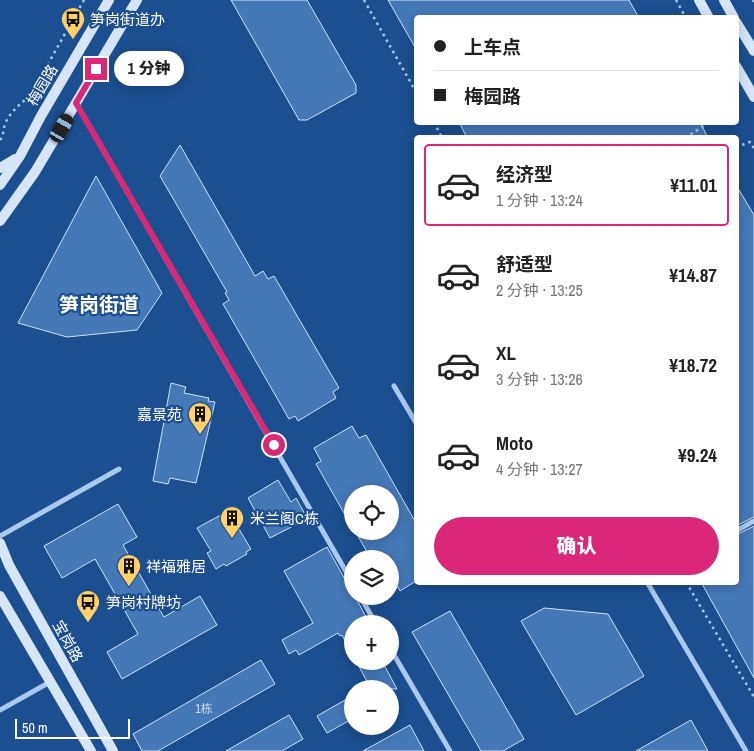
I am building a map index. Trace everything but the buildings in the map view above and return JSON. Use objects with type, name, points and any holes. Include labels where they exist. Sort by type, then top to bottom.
[{"type":"main road","name":"梅园路","points":[[0,185],[20,156],[40,116],[109,0]]},
{"type":"main road","points":[[0,220],[35,172],[137,0]]},
{"type":"main road","points":[[699,0],[707,15]]},
{"type":"main road","points":[[724,0],[732,15]]},
{"type":"main road","points":[[739,27],[754,50]]},
{"type":"main road","points":[[739,71],[754,97]]},
{"type":"main road","points":[[0,168],[20,156]]},
{"type":"main road","name":"宝岗路","points":[[0,543],[9,564],[113,751]]},
{"type":"main road","points":[[0,596],[91,751]]},
{"type":"street","points":[[76,103],[344,568]]},
{"type":"street","points":[[394,386],[414,420]]},
{"type":"street","points":[[0,536],[119,469]]},
{"type":"street","points":[[739,529],[754,521]]},
{"type":"street","points":[[649,585],[746,751]]},
{"type":"street","points":[[399,663],[450,751]]},
{"type":"street","points":[[0,710],[51,682]]},
{"type":"path","points":[[0,140],[3,136],[5,124],[17,106],[30,96],[84,0]]},
{"type":"path","points":[[364,0],[414,88]]},
{"type":"path","points":[[676,0],[684,15]]},
{"type":"path","points":[[690,135],[705,125]]},
{"type":"path","points":[[739,147],[750,142],[754,148]]},
{"type":"path","points":[[688,585],[754,697]]},
{"type":"place","name":"笋岗街道办","points":[[73,40]]},
{"type":"place","name":"嘉景苑","points":[[200,435]]},
{"type":"place","name":"米兰阁C栋","points":[[232,539]]},
{"type":"place","name":"祥福雅居","points":[[129,587]]},
{"type":"place","name":"笋岗村牌坊","points":[[88,623]]},
{"type":"district","name":"笋岗街道","points":[[99,304]]},
{"type":"route","points":[[96,69],[76,103],[274,445]]}]
